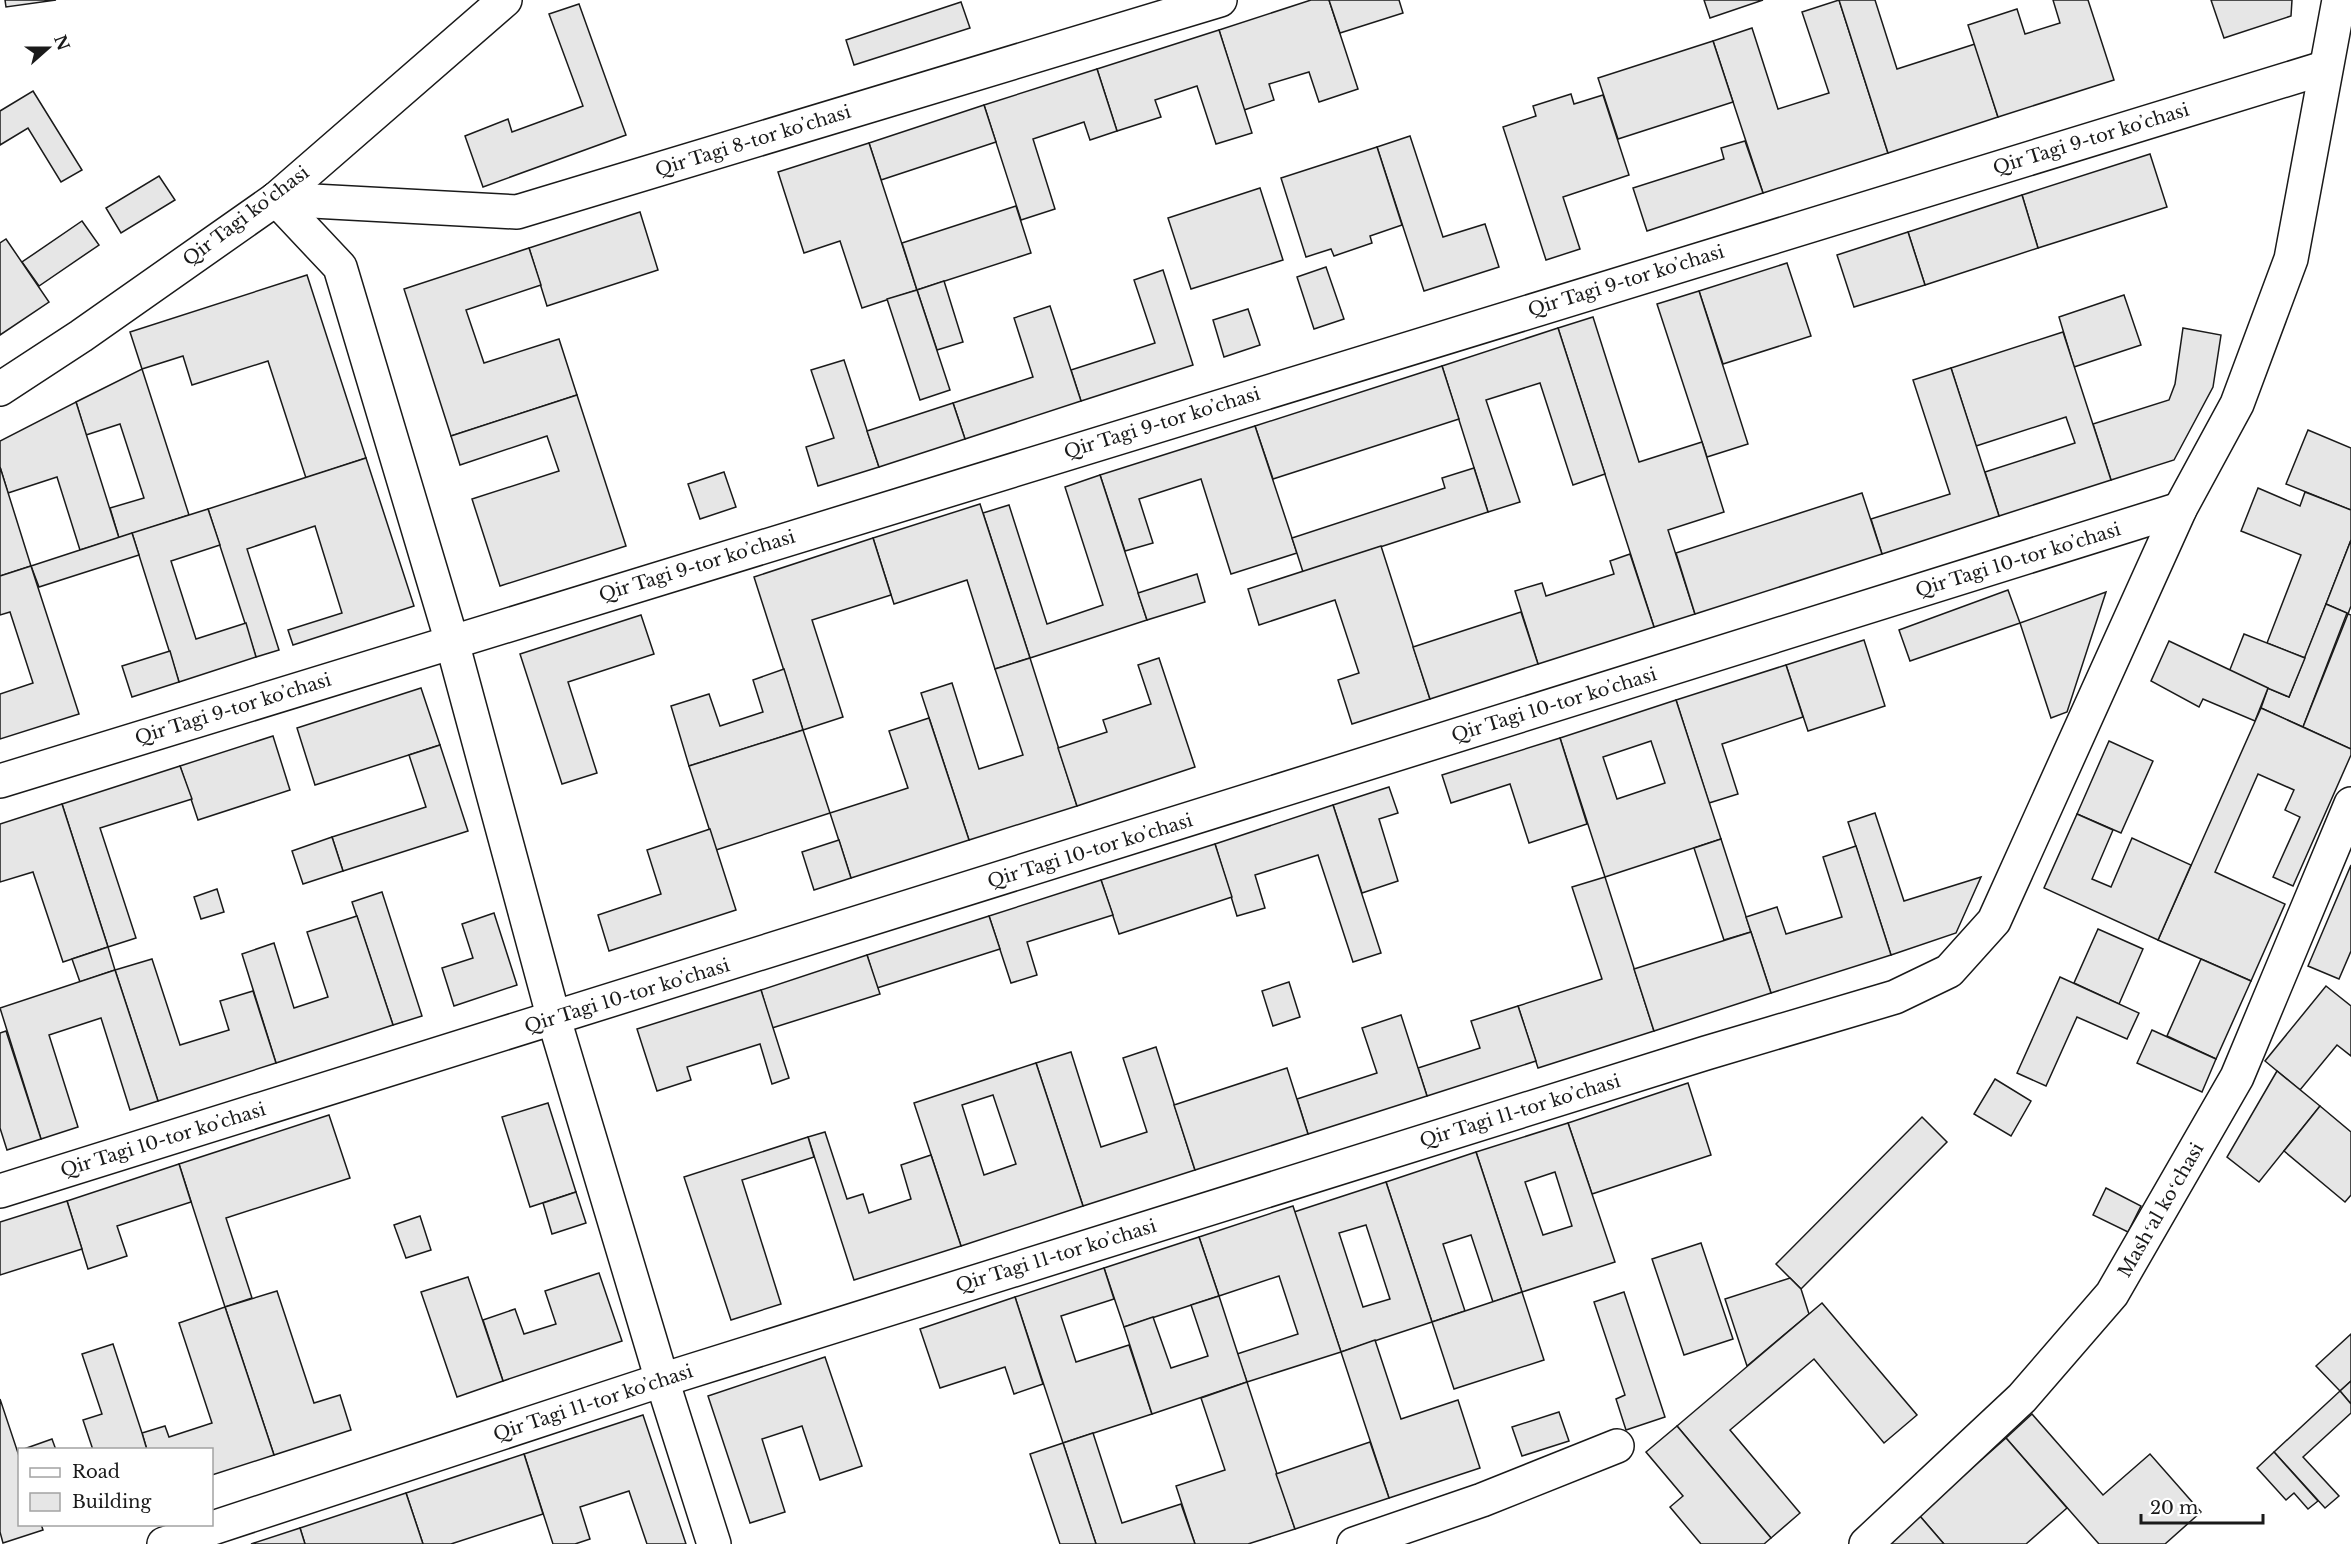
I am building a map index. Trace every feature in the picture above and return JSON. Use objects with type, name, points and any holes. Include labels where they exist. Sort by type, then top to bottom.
[{"type":"street","name":"Qir Tagi ko'chasi","points":[[0,389],[81,336],[276,199],[505,0]]},
{"type":"street","name":"Qir Tagi 8-tor koʼchasi","points":[[276,199],[517,212],[1220,0]]},
{"type":"street","points":[[2180,509],[2237,404],[2291,259],[2324,68],[2339,0]]},
{"type":"street","name":"Qir Tagi 9-tor koʼchasi","points":[[0,781],[2324,68]]},
{"type":"street","points":[[276,199],[340,267],[452,642],[554,1019],[662,1380],[714,1544]]},
{"type":"street","name":"Qir Tagi 11-tor koʼchasi","points":[[164,1544],[662,1380],[1694,1057],[1894,997],[1949,971],[1994,921],[2180,509]]},
{"type":"street","name":"Qir Tagi 10-tor koʼchasi","points":[[0,1191],[2180,509]]},
{"type":"street","name":"Mashʻal koʻchasi","points":[[1866,1544],[2022,1398],[2112,1294],[2237,1077],[2351,804]]},
{"type":"street","points":[[1354,1544],[1482,1500],[1617,1446]]},
{"type":"building","points":[[5,0],[56,0],[6,7]]},
{"type":"building","points":[[1311,0],[1329,0],[1358,89],[1319,102],[1309,72],[1269,84],[1274,100],[1244,110],[1219,30]]},
{"type":"building","points":[[1329,0],[1399,0],[1403,13],[1340,33]]},
{"type":"building","points":[[1704,0],[1763,0],[1710,18]]},
{"type":"building","points":[[1839,0],[1888,153],[1763,193],[1713,41],[1752,28],[1778,109],[1829,93],[1802,12]]},
{"type":"building","points":[[1839,0],[1875,0],[1897,69],[1975,44],[1998,117],[1888,153]]},
{"type":"building","points":[[2053,0],[2088,0],[2114,80],[1998,117],[1968,25],[2017,9],[2025,34],[2060,23]]},
{"type":"building","points":[[2211,0],[2292,0],[2291,16],[2224,38]]},
{"type":"building","points":[[961,2],[970,28],[854,65],[846,40]]},
{"type":"building","points":[[579,4],[626,135],[483,187],[465,136],[508,119],[512,132],[583,106],[549,14]]},
{"type":"building","points":[[1219,30],[1252,133],[1216,144],[1197,86],[1155,100],[1161,117],[1117,131],[1097,69]]},
{"type":"building","points":[[1713,41],[1733,102],[1618,139],[1598,78]]},
{"type":"building","points":[[1097,69],[1117,131],[1090,140],[1084,122],[1033,139],[1055,209],[1021,220],[984,105]]},
{"type":"building","points":[[33,91],[82,170],[61,182],[28,128],[0,145],[0,111]]},
{"type":"building","points":[[1571,94],[1574,104],[1603,95],[1629,175],[1563,197],[1580,249],[1546,260],[1503,127],[1536,116],[1533,106]]},
{"type":"building","points":[[984,105],[996,142],[881,180],[869,143]]},
{"type":"building","points":[[1410,136],[1443,237],[1485,224],[1499,267],[1424,291],[1377,147]]},
{"type":"building","points":[[1745,141],[1763,193],[1647,231],[1633,188],[1724,159],[1721,148]]},
{"type":"building","points":[[869,143],[917,290],[862,308],[840,241],[804,253],[778,172]]},
{"type":"building","points":[[1377,147],[1402,225],[1370,236],[1372,243],[1334,256],[1331,249],[1306,257],[1281,178]]},
{"type":"building","points":[[2150,154],[2167,207],[2038,248],[2022,195]]},
{"type":"building","points":[[159,176],[175,200],[121,233],[106,208]]},
{"type":"building","points":[[1260,188],[1283,260],[1191,289],[1168,218]]},
{"type":"building","points":[[2022,195],[2038,248],[1925,285],[1908,232]]},
{"type":"building","points":[[1016,206],[1031,253],[917,290],[902,243]]},
{"type":"building","points":[[640,212],[658,270],[547,306],[529,248]]},
{"type":"building","points":[[82,221],[99,245],[39,286],[22,262]]},
{"type":"building","points":[[1908,232],[1925,285],[1854,307],[1837,255]]},
{"type":"building","points":[[6,239],[49,302],[0,335],[0,243]]},
{"type":"building","points":[[529,248],[541,285],[466,310],[484,363],[559,339],[577,395],[451,436],[404,289]]},
{"type":"building","points":[[1787,263],[1811,336],[1723,364],[1699,291]]},
{"type":"building","points":[[1326,267],[1344,319],[1314,329],[1297,277]]},
{"type":"building","points":[[1163,270],[1193,365],[1081,401],[1071,370],[1155,343],[1134,280]]},
{"type":"building","points":[[307,275],[366,458],[306,478],[268,361],[192,385],[183,356],[142,369],[130,332]]},
{"type":"building","points":[[944,281],[963,342],[937,350],[917,290]]},
{"type":"building","points":[[917,290],[950,390],[920,400],[887,299]]},
{"type":"building","points":[[1699,291],[1748,444],[1707,457],[1657,304]]},
{"type":"building","points":[[2124,295],[2141,345],[2074,367],[2059,317]]},
{"type":"building","points":[[1050,306],[1081,401],[965,439],[953,403],[1033,377],[1014,318]]},
{"type":"building","points":[[1248,309],[1260,345],[1224,357],[1213,320]]},
{"type":"building","points":[[1593,317],[1639,462],[1702,442],[1724,512],[1668,530],[1695,614],[1654,627],[1558,328]]},
{"type":"building","points":[[1558,328],[1605,474],[1573,485],[1540,383],[1486,400],[1520,502],[1488,512],[1442,366]]},
{"type":"building","points":[[2183,328],[2221,335],[2213,387],[2174,460],[2111,480],[2093,424],[2169,400],[2175,384]]},
{"type":"building","points":[[2063,332],[2111,480],[1999,516],[1985,472],[2075,443],[2066,417],[1976,446],[1951,368]]},
{"type":"building","points":[[844,360],[879,467],[818,486],[806,447],[834,438],[811,370]]},
{"type":"building","points":[[1442,366],[1459,419],[1273,479],[1255,426]]},
{"type":"building","points":[[1951,368],[1999,516],[1882,554],[1871,519],[1950,494],[1913,380]]},
{"type":"building","points":[[142,369],[189,515],[119,538],[110,508],[144,498],[120,424],[86,435],[76,402]]},
{"type":"building","points":[[577,395],[626,546],[500,586],[472,499],[559,471],[547,436],[460,465],[451,436]]},
{"type":"building","points":[[76,402],[119,538],[80,550],[57,477],[8,493],[0,467],[0,441]]},
{"type":"building","points":[[953,403],[965,439],[879,467],[867,431]]},
{"type":"building","points":[[1255,426],[1297,553],[1231,574],[1201,479],[1139,499],[1153,543],[1125,551],[1100,475]]},
{"type":"building","points":[[2308,430],[2351,448],[2351,510],[2286,484]]},
{"type":"building","points":[[366,458],[414,606],[293,645],[288,630],[342,613],[315,526],[247,549],[279,650],[256,657],[208,509]]},
{"type":"building","points":[[0,467],[31,566],[0,576]]},
{"type":"building","points":[[1474,468],[1488,512],[1303,572],[1292,538],[1445,488],[1442,478]]},
{"type":"building","points":[[724,472],[736,507],[700,519],[688,484]]},
{"type":"building","points":[[1100,475],[1147,620],[1030,658],[983,513],[1009,505],[1047,624],[1103,605],[1065,487]]},
{"type":"building","points":[[2258,488],[2300,506],[2305,492],[2351,510],[2351,540],[2305,658],[2267,643],[2301,555],[2241,531]]},
{"type":"building","points":[[1862,493],[1882,554],[1695,614],[1676,553]]},
{"type":"building","points":[[980,504],[1030,658],[995,669],[967,580],[894,604],[873,538]]},
{"type":"building","points":[[208,509],[220,545],[171,561],[196,639],[246,623],[256,657],[179,682],[132,533]]},
{"type":"building","points":[[132,533],[139,555],[39,587],[31,566]]},
{"type":"building","points":[[873,538],[891,595],[812,620],[843,717],[803,730],[754,577]]},
{"type":"building","points":[[2351,540],[2351,606],[2348,614],[2326,604]]},
{"type":"building","points":[[1381,546],[1430,699],[1352,724],[1338,680],[1359,673],[1335,600],[1259,625],[1248,589]]},
{"type":"building","points":[[1630,554],[1654,627],[1538,664],[1515,591],[1542,583],[1546,596],[1614,574],[1610,561]]},
{"type":"building","points":[[31,566],[79,714],[0,739],[0,694],[33,683],[10,612],[0,615],[0,576]]},
{"type":"building","points":[[1197,574],[1205,602],[1147,620],[1138,593]]},
{"type":"building","points":[[2008,590],[2020,623],[1910,661],[1899,630]]},
{"type":"building","points":[[2106,592],[2067,712],[2051,718],[2020,623]]},
{"type":"building","points":[[2326,604],[2347,613],[2303,727],[2261,708],[2268,688],[2289,697]]},
{"type":"building","points":[[1521,612],[1538,664],[1430,699],[1413,647]]},
{"type":"building","points":[[2348,614],[2351,615],[2351,749],[2303,727]]},
{"type":"building","points":[[641,615],[654,654],[568,682],[597,773],[562,784],[520,654]]},
{"type":"building","points":[[2244,634],[2305,658],[2289,697],[2229,672]]},
{"type":"building","points":[[1864,640],[1885,706],[1808,731],[1786,665]]},
{"type":"building","points":[[2169,641],[2268,688],[2255,721],[2203,699],[2199,707],[2151,681]]},
{"type":"building","points":[[170,651],[179,682],[132,697],[122,666]]},
{"type":"building","points":[[1030,658],[1077,806],[969,840],[921,693],[952,683],[979,769],[1023,755],[995,669]]},
{"type":"building","points":[[1159,658],[1195,767],[1077,806],[1058,748],[1107,732],[1103,720],[1151,704],[1138,665]]},
{"type":"building","points":[[1786,665],[1803,717],[1722,744],[1738,794],[1709,803],[1676,700]]},
{"type":"building","points":[[784,669],[803,730],[689,766],[671,706],[709,694],[720,726],[763,712],[753,680]]},
{"type":"building","points":[[421,688],[440,745],[315,785],[297,728]]},
{"type":"building","points":[[1676,700],[1721,839],[1605,877],[1560,738]],"holes":[[[1651,741],[1665,783],[1617,799],[1603,757]]]},
{"type":"building","points":[[2261,708],[2351,749],[2351,755],[2293,886],[2273,877],[2300,817],[2285,810],[2294,790],[2258,774],[2215,872],[2285,904],[2251,981],[2158,940]]},
{"type":"building","points":[[929,718],[969,840],[851,878],[830,813],[908,788],[889,731]]},
{"type":"building","points":[[803,730],[830,813],[716,850],[689,766]]},
{"type":"building","points":[[273,736],[290,790],[198,820],[180,766]]},
{"type":"building","points":[[1560,738],[1587,824],[1529,843],[1510,784],[1451,803],[1442,775]]},
{"type":"building","points":[[2109,741],[2153,761],[2121,833],[2077,814]]},
{"type":"building","points":[[440,745],[468,831],[343,871],[332,837],[426,807],[409,755]]},
{"type":"building","points":[[180,766],[192,799],[100,828],[136,938],[108,947],[62,804]]},
{"type":"building","points":[[1389,787],[1398,813],[1379,819],[1398,881],[1362,893],[1333,805]]},
{"type":"building","points":[[62,804],[108,947],[63,962],[33,872],[0,882],[0,824]]},
{"type":"building","points":[[1333,805],[1381,953],[1353,962],[1318,855],[1255,875],[1265,908],[1237,916],[1215,844]]},
{"type":"building","points":[[1875,813],[1904,901],[1981,877],[1956,933],[1891,955],[1848,822]]},
{"type":"building","points":[[2077,814],[2113,830],[2092,879],[2111,887],[2132,838],[2191,865],[2158,940],[2044,888]]},
{"type":"building","points":[[710,829],[736,910],[609,951],[598,915],[661,894],[647,850]]},
{"type":"building","points":[[332,837],[343,871],[303,884],[292,851]]},
{"type":"building","points":[[1721,839],[1751,932],[1724,940],[1694,848]]},
{"type":"building","points":[[839,840],[851,878],[814,890],[802,852]]},
{"type":"building","points":[[1215,844],[1232,897],[1119,934],[1101,880]]},
{"type":"building","points":[[1856,846],[1891,955],[1771,993],[1746,917],[1777,907],[1786,934],[1842,917],[1823,857]]},
{"type":"building","points":[[2351,865],[2351,951],[2339,979],[2308,966]]},
{"type":"building","points":[[1605,877],[1654,1031],[1538,1068],[1518,1006],[1602,979],[1572,887]]},
{"type":"building","points":[[1101,880],[1113,915],[1027,942],[1037,975],[1011,983],[989,916]]},
{"type":"building","points":[[217,889],[224,912],[201,919],[194,897]]},
{"type":"building","points":[[382,892],[422,1016],[393,1025],[352,902]]},
{"type":"building","points":[[494,913],[517,985],[454,1006],[442,968],[473,958],[462,924]]},
{"type":"building","points":[[357,916],[393,1025],[276,1063],[242,954],[274,943],[294,1008],[328,997],[307,932]]},
{"type":"building","points":[[989,916],[1000,949],[877,988],[867,955]]},
{"type":"building","points":[[2098,929],[2143,949],[2119,1004],[2074,983]]},
{"type":"building","points":[[1751,932],[1771,993],[1654,1031],[1634,969]]},
{"type":"building","points":[[108,947],[115,970],[80,982],[72,959]]},
{"type":"building","points":[[867,955],[880,994],[772,1028],[761,990]]},
{"type":"building","points":[[152,959],[180,1045],[229,1030],[220,1001],[253,991],[276,1063],[158,1101],[115,970]]},
{"type":"building","points":[[2201,959],[2251,981],[2216,1059],[2167,1036]]},
{"type":"building","points":[[115,970],[158,1101],[130,1110],[101,1018],[49,1035],[78,1127],[41,1139],[0,1008]]},
{"type":"building","points":[[2060,977],[2139,1013],[2127,1039],[2077,1017],[2046,1086],[2017,1073]]},
{"type":"building","points":[[1289,982],[1300,1017],[1273,1026],[1262,991]]},
{"type":"building","points":[[2326,986],[2351,1006],[2351,1056],[2337,1045],[2300,1090],[2265,1061]]},
{"type":"building","points":[[761,990],[789,1078],[772,1084],[760,1044],[687,1067],[691,1080],[657,1091],[637,1029]]},
{"type":"building","points":[[1518,1006],[1536,1061],[1427,1096],[1418,1068],[1480,1048],[1471,1021]]},
{"type":"building","points":[[1401,1015],[1427,1096],[1308,1134],[1297,1099],[1377,1073],[1362,1028]]},
{"type":"building","points":[[2152,1030],[2216,1059],[2202,1092],[2137,1063]]},
{"type":"building","points":[[6,1031],[41,1139],[7,1150],[0,1128],[0,1033]]},
{"type":"building","points":[[1156,1047],[1195,1170],[1083,1206],[1036,1063],[1071,1052],[1101,1147],[1147,1132],[1123,1058]]},
{"type":"building","points":[[1036,1063],[1083,1206],[961,1246],[914,1103]],"holes":[[[993,1095],[1016,1164],[984,1175],[962,1105]]]},
{"type":"building","points":[[1287,1068],[1308,1134],[1195,1170],[1174,1105]]},
{"type":"building","points":[[2277,1071],[2320,1106],[2259,1182],[2227,1157]]},
{"type":"building","points":[[1995,1079],[2031,1101],[2011,1136],[1974,1114]]},
{"type":"building","points":[[1688,1083],[1711,1155],[1592,1194],[1568,1123]]},
{"type":"building","points":[[548,1103],[576,1192],[530,1207],[502,1117]]},
{"type":"building","points":[[2320,1106],[2351,1132],[2351,1195],[2345,1202],[2284,1151]]},
{"type":"building","points":[[329,1115],[350,1178],[226,1218],[252,1298],[225,1307],[179,1164]]},
{"type":"building","points":[[1922,1117],[1947,1142],[1801,1289],[1776,1264]]},
{"type":"building","points":[[1568,1123],[1615,1262],[1522,1292],[1476,1152]],"holes":[[[1555,1172],[1572,1226],[1543,1235],[1525,1182]]]},
{"type":"building","points":[[825,1132],[847,1199],[863,1194],[869,1213],[911,1199],[901,1165],[931,1155],[961,1246],[854,1280],[808,1137]]},
{"type":"building","points":[[808,1137],[814,1157],[742,1180],[781,1304],[731,1320],[684,1177]]},
{"type":"building","points":[[1476,1152],[1522,1292],[1493,1302],[1471,1235],[1443,1244],[1465,1311],[1432,1322],[1386,1182]]},
{"type":"building","points":[[179,1164],[191,1202],[117,1226],[127,1256],[88,1269],[67,1201]]},
{"type":"building","points":[[1386,1182],[1432,1322],[1341,1352],[1294,1212]],"holes":[[[1366,1225],[1390,1299],[1363,1307],[1339,1233]]]},
{"type":"building","points":[[2106,1188],[2141,1206],[2128,1232],[2093,1215]]},
{"type":"building","points":[[576,1192],[586,1223],[552,1234],[543,1203]]},
{"type":"building","points":[[67,1201],[82,1249],[0,1275],[0,1222]]},
{"type":"building","points":[[1293,1206],[1341,1352],[1247,1382],[1237,1354],[1298,1334],[1279,1276],[1219,1296],[1199,1237]]},
{"type":"building","points":[[420,1216],[431,1250],[406,1258],[394,1225]]},
{"type":"building","points":[[1199,1237],[1219,1296],[1124,1327],[1104,1268]]},
{"type":"building","points":[[1701,1243],[1733,1339],[1684,1355],[1652,1259]]},
{"type":"building","points":[[1104,1268],[1114,1299],[1061,1316],[1076,1362],[1129,1345],[1152,1414],[1063,1443],[1015,1297]]},
{"type":"building","points":[[599,1273],[622,1341],[503,1381],[483,1320],[515,1309],[524,1334],[556,1324],[545,1291]]},
{"type":"building","points":[[468,1277],[503,1381],[457,1397],[421,1292]]},
{"type":"building","points":[[1790,1278],[1801,1289],[1809,1314],[1747,1366],[1725,1299]]},
{"type":"building","points":[[277,1291],[314,1403],[340,1395],[351,1430],[274,1455],[225,1307]]},
{"type":"building","points":[[1522,1292],[1544,1360],[1454,1389],[1432,1322]]},
{"type":"building","points":[[1624,1292],[1665,1417],[1626,1430],[1616,1399],[1625,1395],[1594,1302]]},
{"type":"building","points":[[1219,1296],[1247,1382],[1152,1414],[1124,1327],[1153,1317],[1171,1368],[1208,1356],[1191,1305]]},
{"type":"building","points":[[1015,1297],[1043,1384],[1014,1394],[1005,1367],[940,1388],[920,1329]]},
{"type":"building","points":[[1822,1303],[1917,1415],[1884,1443],[1814,1359],[1730,1430],[1800,1513],[1771,1538],[1677,1426]]},
{"type":"building","points":[[225,1307],[274,1455],[213,1475],[213,1448],[146,1448],[142,1433],[165,1426],[169,1437],[212,1423],[179,1323]]},
{"type":"building","points":[[2351,1334],[2351,1381],[2340,1391],[2316,1366]]},
{"type":"building","points":[[1375,1340],[1401,1419],[1458,1400],[1480,1468],[1389,1498],[1341,1352]]},
{"type":"building","points":[[113,1344],[146,1448],[92,1448],[83,1420],[102,1414],[82,1354]]},
{"type":"building","points":[[825,1357],[862,1466],[820,1480],[802,1426],[762,1439],[785,1512],[750,1523],[708,1396]]},
{"type":"building","points":[[2351,1381],[2351,1404],[2340,1391]]},
{"type":"building","points":[[1247,1382],[1295,1529],[1248,1544],[1195,1544],[1176,1486],[1225,1470],[1201,1398]]},
{"type":"building","points":[[2340,1391],[2351,1404],[2351,1413],[2303,1457],[2339,1496],[2325,1508],[2274,1452]]},
{"type":"building","points":[[0,1399],[18,1453],[18,1526],[42,1526],[43,1530],[3,1543],[0,1532]]},
{"type":"building","points":[[1559,1412],[1569,1441],[1522,1456],[1512,1427]]},
{"type":"building","points":[[2032,1414],[2103,1495],[2150,1454],[2201,1512],[2165,1544],[2099,1544],[2006,1438]]},
{"type":"building","points":[[643,1415],[686,1544],[647,1544],[629,1491],[580,1507],[590,1539],[575,1544],[553,1544],[524,1454]]},
{"type":"building","points":[[1677,1426],[1771,1538],[1764,1544],[1701,1544],[1670,1507],[1683,1496],[1646,1452]]},
{"type":"building","points":[[1093,1433],[1122,1523],[1181,1504],[1195,1544],[1096,1544],[1063,1443]]},
{"type":"building","points":[[2006,1438],[2067,1508],[2026,1544],[1944,1544],[1919,1515]]},
{"type":"building","points":[[52,1439],[55,1448],[27,1448]]},
{"type":"building","points":[[1370,1442],[1389,1498],[1295,1529],[1276,1474]]},
{"type":"building","points":[[1063,1443],[1096,1544],[1060,1544],[1030,1454]]},
{"type":"building","points":[[2274,1452],[2318,1501],[2308,1509],[2294,1493],[2286,1500],[2257,1468]]},
{"type":"building","points":[[524,1454],[543,1514],[451,1544],[423,1544],[406,1493]]},
{"type":"building","points":[[406,1493],[423,1544],[305,1544],[300,1528]]},
{"type":"building","points":[[1919,1515],[1944,1544],[1886,1544]]},
{"type":"building","points":[[300,1528],[305,1544],[251,1544]]}]
